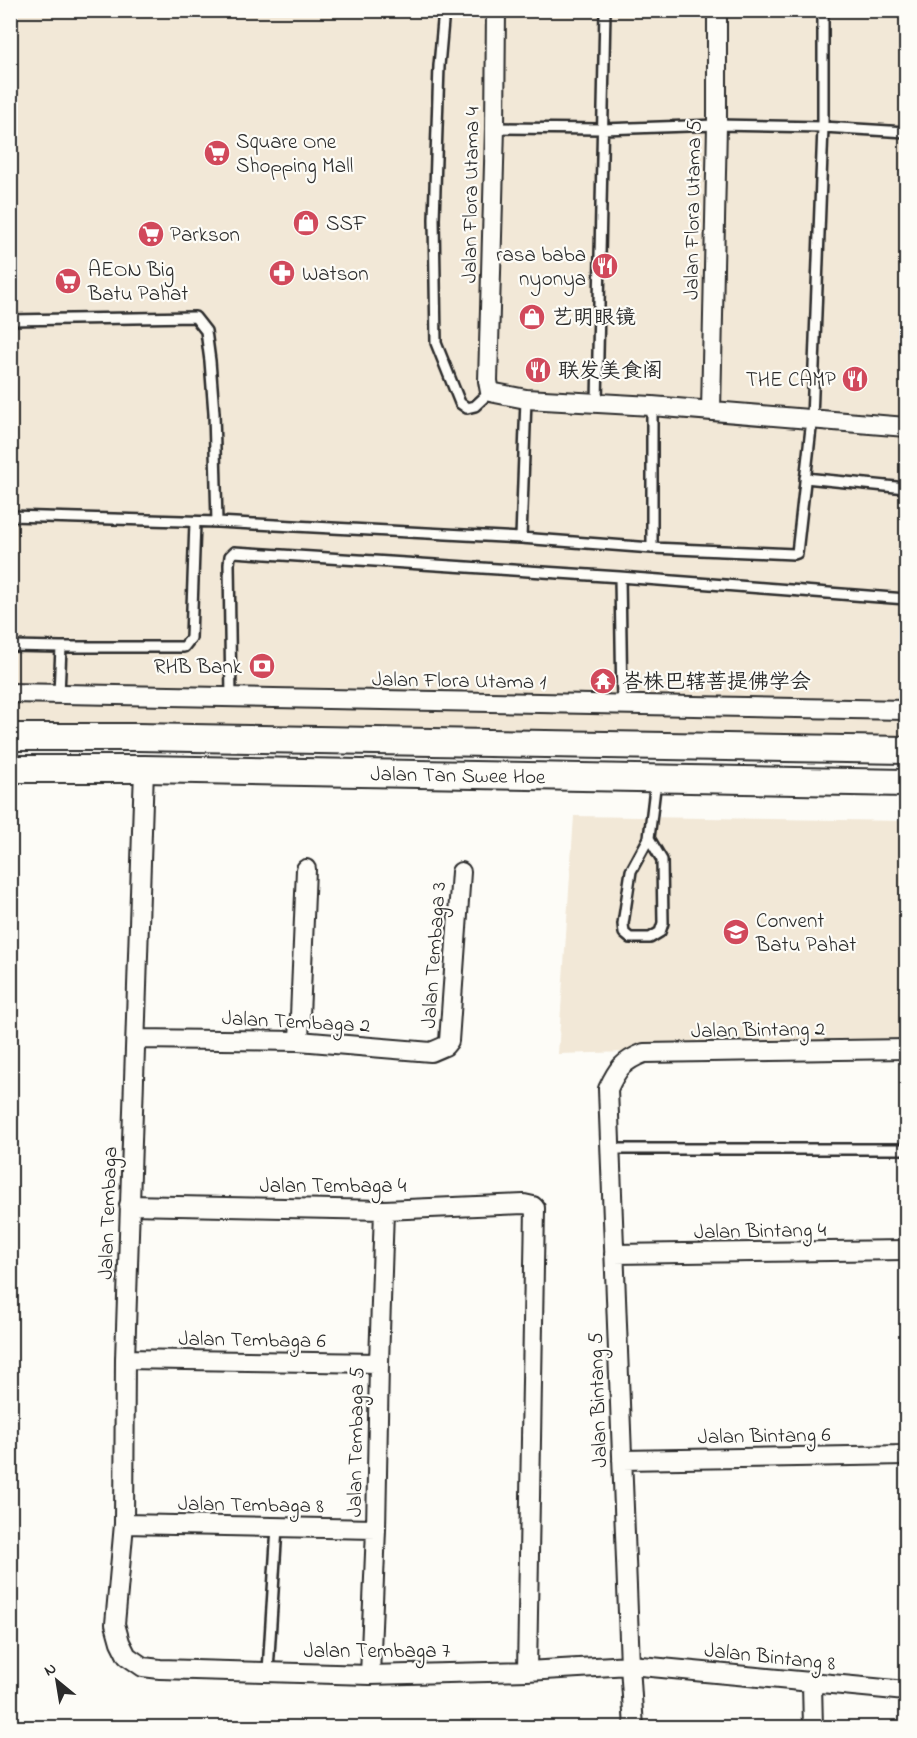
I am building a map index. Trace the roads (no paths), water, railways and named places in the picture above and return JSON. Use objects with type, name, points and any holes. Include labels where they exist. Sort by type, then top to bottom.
[{"type":"main road","name":"Jalan Tan Swee Hoe","points":[[10,737],[137,737],[906,750]]},
{"type":"main road","name":"Jalan Tan Swee Hoe","points":[[10,769],[657,777],[906,783]]},
{"type":"street","name":"Jalan Flora Utama 4","points":[[489,386],[496,10]]},
{"type":"street","name":"Jalan Flora Utama 5","points":[[711,411],[717,10]]},
{"type":"street","points":[[489,386],[526,399],[651,405],[906,427]]},
{"type":"street","name":"Jalan Flora Utama 1","points":[[10,693],[906,710]]},
{"type":"street","name":"Jalan Tembaga","points":[[127,1656],[115,1624],[124,1524],[129,1205],[144,769]]},
{"type":"street","points":[[299,1041],[306,869]]},
{"type":"street","name":"Jalan Tembaga 3","points":[[449,1041],[461,872]]},
{"type":"street","name":"Jalan Tembaga 2","points":[[136,1039],[299,1041],[431,1052],[445,1046],[449,1041]]},
{"type":"street","name":"Jalan Bintang 2","points":[[616,1071],[630,1058],[644,1053],[906,1049]]},
{"type":"street","name":"Jalan Bintang 5","points":[[616,1071],[608,1089],[634,1728]]},
{"type":"street","name":"Jalan Tembaga 4","points":[[129,1205],[384,1210],[524,1203],[535,1208],[527,1671]]},
{"type":"street","name":"Jalan Tembaga 5","points":[[370,1675],[384,1210]]},
{"type":"street","name":"Jalan Bintang 4","points":[[614,1254],[906,1250]]},
{"type":"street","name":"Jalan Tembaga 6","points":[[125,1359],[379,1364]]},
{"type":"street","name":"Jalan Bintang 6","points":[[622,1460],[906,1455]]},
{"type":"street","name":"Jalan Tembaga 8","points":[[124,1524],[376,1529]]},
{"type":"street","name":"Jalan Tembaga 7","points":[[127,1656],[143,1667],[160,1669],[370,1675],[527,1671],[630,1665]]},
{"type":"street","name":"Jalan Bintang 8","points":[[630,1665],[906,1691]]},
{"type":"street","points":[[812,1683],[813,1728]]},
{"type":"lane","points":[[444,10],[439,66],[434,219],[436,343],[460,403],[467,408],[475,406],[489,386]]},
{"type":"lane","points":[[597,403],[605,10]]},
{"type":"lane","points":[[10,516],[176,520],[520,538],[652,548],[794,554],[798,550],[812,419],[824,127],[823,10]]},
{"type":"lane","points":[[495,128],[603,129],[717,125],[824,127],[906,132]]},
{"type":"lane","points":[[10,320],[195,317],[206,332],[210,361],[217,522]]},
{"type":"lane","points":[[520,538],[526,399]]},
{"type":"lane","points":[[651,405],[652,548]]},
{"type":"lane","points":[[805,478],[906,488]]},
{"type":"lane","points":[[10,646],[184,647],[191,638],[195,522]]},
{"type":"lane","points":[[231,698],[229,564],[230,556],[234,552],[620,577],[906,599]]},
{"type":"lane","points":[[620,577],[622,705]]},
{"type":"lane","points":[[59,694],[61,647]]},
{"type":"lane","points":[[649,838],[662,860],[663,923],[660,932],[650,938],[630,938],[624,933],[623,924],[632,871],[649,838],[657,777]]},
{"type":"lane","points":[[610,1149],[906,1149]]},
{"type":"lane","points":[[268,1671],[277,1527]]},
{"type":"place","name":"Square One Shopping Mall","points":[[217,153]]},
{"type":"place","name":"SSF","points":[[306,223]]},
{"type":"place","name":"Parkson","points":[[151,234]]},
{"type":"place","name":"rasa baba nyonya","points":[[605,266]]},
{"type":"place","name":"Watson","points":[[282,273]]},
{"type":"place","name":"AEON Big Batu Pahat","points":[[68,281]]},
{"type":"place","name":"艺明眼镜","points":[[532,317]]},
{"type":"place","name":"联发美食阁","points":[[538,370]]},
{"type":"place","name":"THE CAMP","points":[[855,379]]},
{"type":"place","name":"RHB Bank","points":[[262,666]]},
{"type":"place","name":"峇株巴辖菩提佛学会","points":[[603,681]]},
{"type":"place","name":"Convent Batu Pahat","points":[[736,932]]}]
